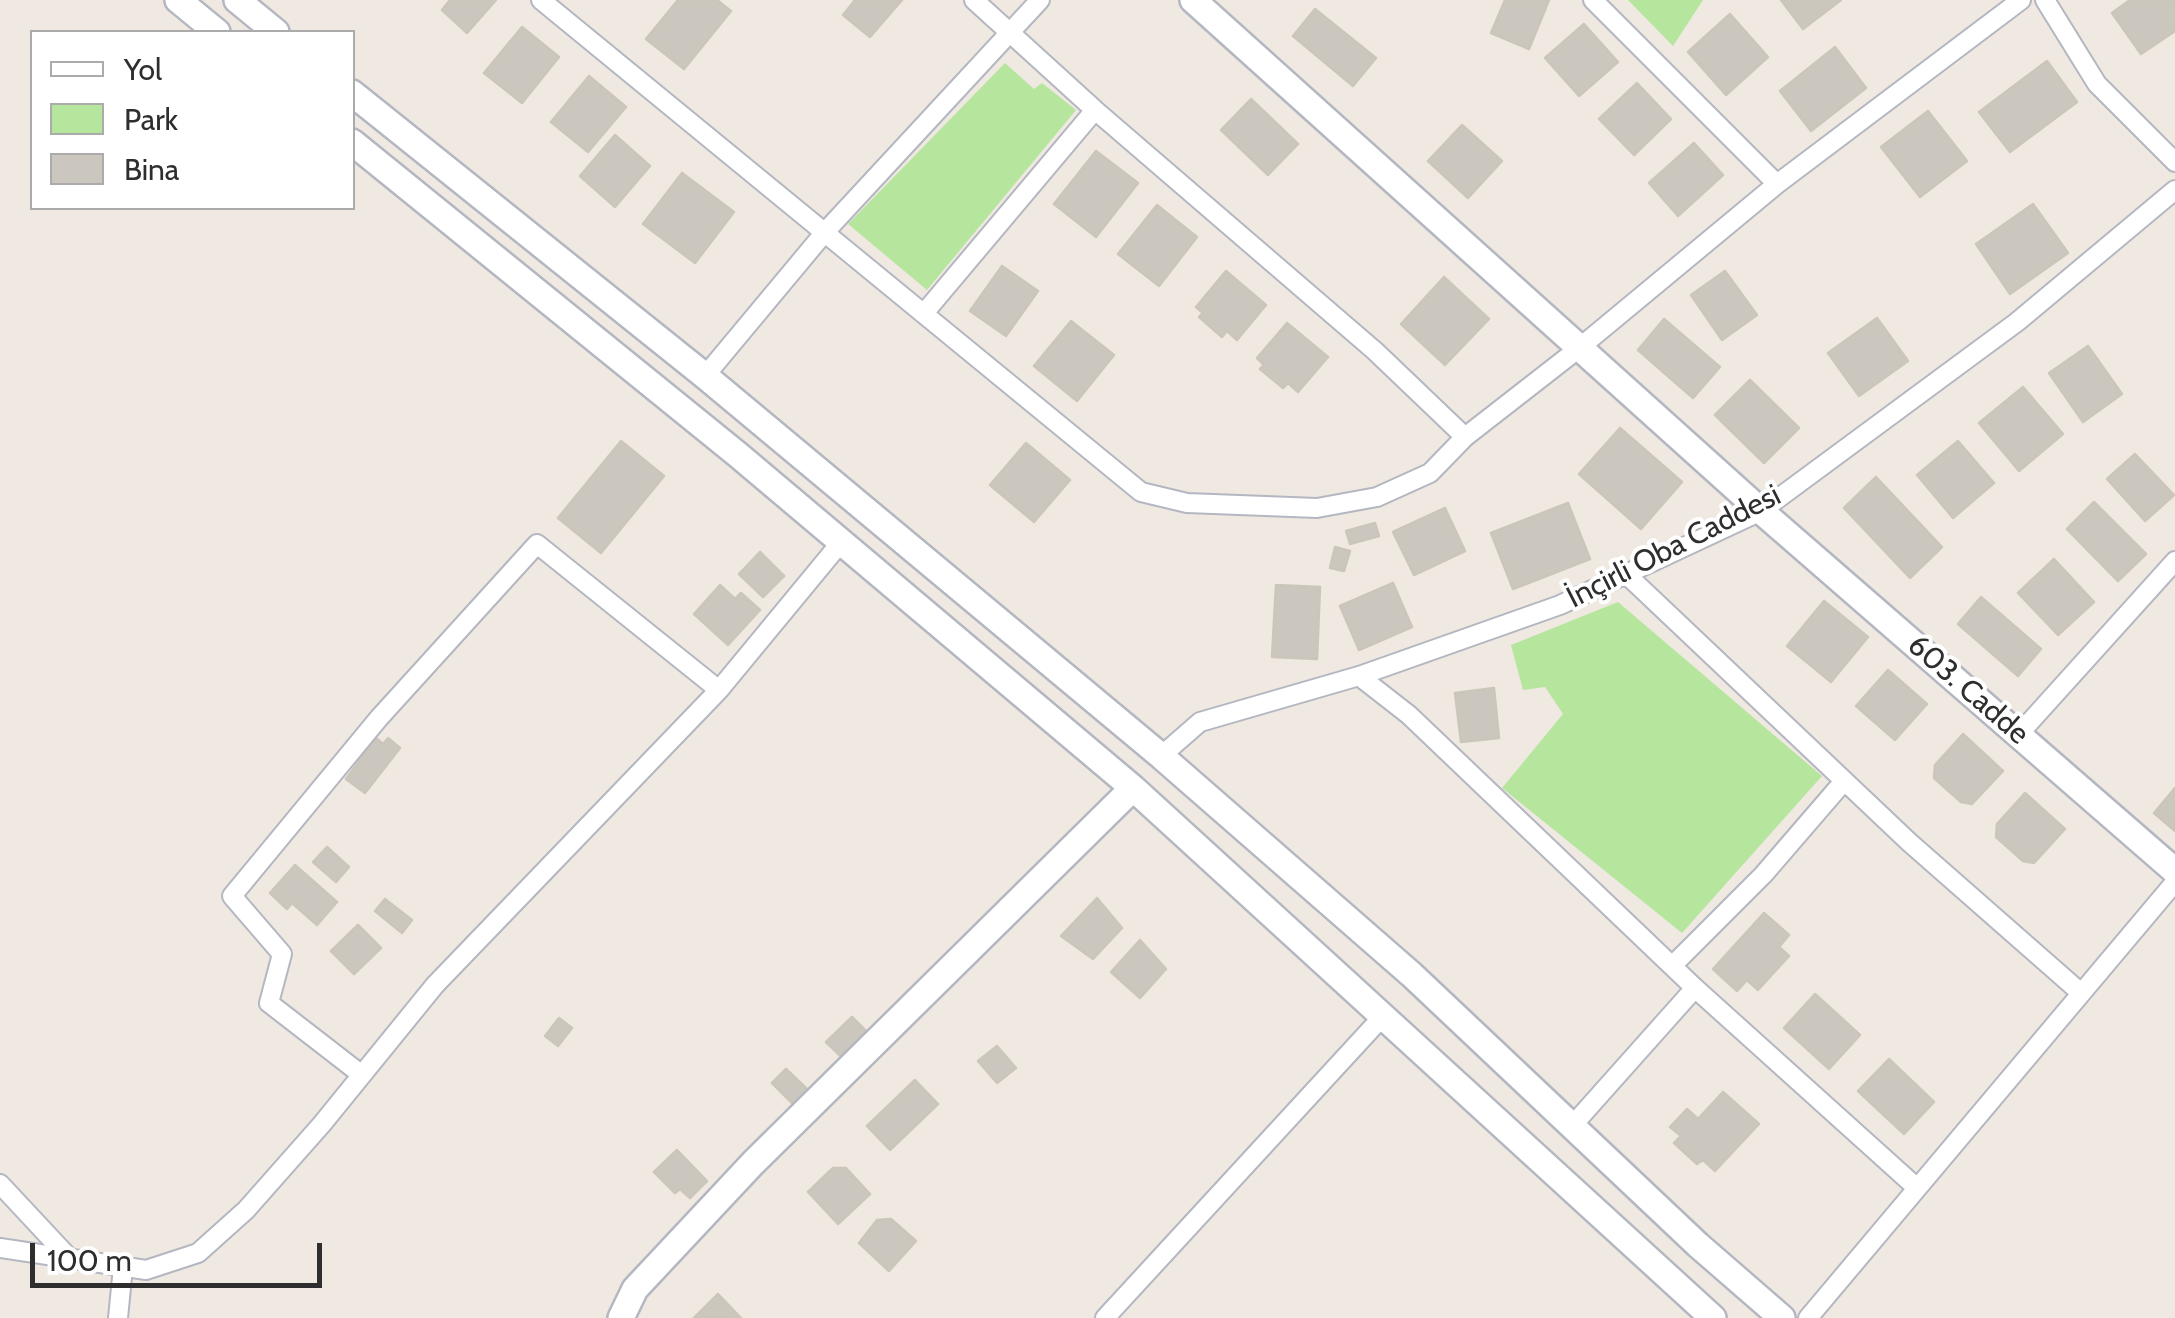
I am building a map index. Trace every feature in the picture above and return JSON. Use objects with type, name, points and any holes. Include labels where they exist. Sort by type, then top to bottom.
[{"type":"main road","points":[[178,0],[215,30]]},
{"type":"main road","points":[[237,0],[274,30]]},
{"type":"main road","name":"603. Cadde","points":[[1192,0],[1578,348],[2175,871]]},
{"type":"main road","points":[[355,95],[704,376],[1161,756],[1412,975],[1698,1246],[1782,1318]]},
{"type":"main road","points":[[355,144],[842,541],[1133,788],[1713,1318]]},
{"type":"main road","points":[[628,1314],[636,1289],[753,1163],[1133,788]]},
{"type":"street","points":[[541,0],[1141,492],[1187,503],[1317,508],[1377,497],[1430,472],[1465,437],[1776,184],[2021,0]]},
{"type":"street","points":[[974,0],[1095,110],[1375,351],[1465,437]]},
{"type":"street","points":[[704,376],[825,232],[1040,0]]},
{"type":"street","points":[[1593,0],[1776,184]]},
{"type":"street","points":[[2045,0],[2097,84],[2175,162]]},
{"type":"street","points":[[925,312],[1095,110]]},
{"type":"street","name":"İnçirli Oba Caddesi","points":[[1161,756],[1200,722],[1359,676],[1560,605],[1761,510],[2017,322],[2175,190]]},
{"type":"street","points":[[0,1248],[146,1270],[198,1253],[246,1210],[435,986],[718,690],[842,541]]},
{"type":"street","points":[[362,1075],[268,1002],[282,954],[232,896],[380,718],[537,544],[718,690]]},
{"type":"street","points":[[2019,734],[2175,562]]},
{"type":"street","points":[[1626,574],[1844,781],[2081,993]]},
{"type":"street","points":[[1359,676],[1410,715],[1695,988],[1917,1188]]},
{"type":"street","points":[[1674,965],[1763,875],[1844,781]]},
{"type":"street","points":[[1808,1318],[2175,882]]},
{"type":"street","points":[[1572,1126],[1695,988]]},
{"type":"street","points":[[1105,1318],[1384,1015]]},
{"type":"street","points":[[0,1184],[71,1260]]},
{"type":"street","points":[[118,1318],[123,1267]]},
{"type":"green space","points":[[1628,0],[1703,0],[1673,46]]},
{"type":"green space","points":[[1005,63],[1034,89],[1042,83],[1076,110],[927,290],[848,224]]},
{"type":"green space","points":[[1618,602],[1822,776],[1682,933],[1502,788],[1563,714],[1545,687],[1523,690],[1511,645]]},
{"type":"building","points":[[450,0],[496,0],[467,33],[442,10]]},
{"type":"building","points":[[678,0],[717,0],[731,11],[684,69],[646,39]]},
{"type":"building","points":[[855,0],[902,0],[870,37],[843,15]]},
{"type":"building","points":[[1505,0],[1549,0],[1529,49],[1491,33]]},
{"type":"building","points":[[1781,0],[1841,0],[1803,29]]},
{"type":"building","points":[[2130,0],[2175,0],[2175,31],[2141,54],[2112,13]]},
{"type":"building","points":[[1315,9],[1376,58],[1353,86],[1293,36]]},
{"type":"building","points":[[1730,14],[1768,57],[1726,95],[1688,52]]},
{"type":"building","points":[[1584,24],[1618,62],[1579,96],[1545,58]]},
{"type":"building","points":[[522,27],[559,57],[522,103],[484,73]]},
{"type":"building","points":[[1835,47],[1866,88],[1811,131],[1780,91]]},
{"type":"building","points":[[2047,61],[2077,102],[2010,152],[1979,112]]},
{"type":"building","points":[[589,76],[626,107],[588,152],[551,122]]},
{"type":"building","points":[[1637,83],[1671,119],[1634,155],[1599,119]]},
{"type":"building","points":[[1251,99],[1298,144],[1268,175],[1221,130]]},
{"type":"building","points":[[1928,111],[1967,161],[1920,197],[1881,147]]},
{"type":"building","points":[[1462,125],[1502,161],[1468,198],[1428,161]]},
{"type":"building","points":[[615,135],[650,166],[615,207],[580,176]]},
{"type":"building","points":[[1694,143],[1723,175],[1678,216],[1649,183]]},
{"type":"building","points":[[1096,151],[1138,183],[1096,237],[1054,204]]},
{"type":"building","points":[[682,173],[734,212],[695,263],[643,224]]},
{"type":"building","points":[[2033,204],[2068,253],[2010,294],[1976,244]]},
{"type":"building","points":[[1157,205],[1197,237],[1159,286],[1118,254]]},
{"type":"building","points":[[1002,266],[1038,291],[1006,336],[970,311]]},
{"type":"building","points":[[1226,271],[1266,305],[1237,340],[1227,331],[1222,337],[1199,317],[1203,313],[1196,307]]},
{"type":"building","points":[[1725,271],[1757,315],[1722,340],[1691,295]]},
{"type":"building","points":[[1444,277],[1489,319],[1445,365],[1401,324]]},
{"type":"building","points":[[1877,318],[1908,361],[1859,396],[1828,353]]},
{"type":"building","points":[[1664,319],[1720,367],[1693,398],[1638,350]]},
{"type":"building","points":[[1071,321],[1114,355],[1077,401],[1034,366]]},
{"type":"building","points":[[1287,323],[1328,357],[1298,392],[1288,383],[1283,388],[1260,369],[1264,365],[1257,358]]},
{"type":"building","points":[[2088,346],[2122,394],[2083,422],[2049,373]]},
{"type":"building","points":[[1750,380],[1799,428],[1764,463],[1715,415]]},
{"type":"building","points":[[2023,387],[2063,434],[2019,471],[1979,423]]},
{"type":"building","points":[[1620,428],[1682,482],[1641,529],[1579,474]]},
{"type":"building","points":[[621,441],[664,476],[601,553],[558,518]]},
{"type":"building","points":[[1958,441],[1994,483],[1953,518],[1917,475]]},
{"type":"building","points":[[1026,443],[1070,480],[1034,522],[990,485]]},
{"type":"building","points":[[2135,454],[2174,495],[2145,521],[2107,479]]},
{"type":"building","points":[[1876,477],[1942,547],[1910,578],[1844,508]]},
{"type":"building","points":[[2094,502],[2146,554],[2118,581],[2067,529]]},
{"type":"building","points":[[1568,503],[1590,559],[1513,589],[1491,533]]},
{"type":"building","points":[[1445,508],[1465,551],[1414,575],[1393,532]]},
{"type":"building","points":[[1375,523],[1379,536],[1350,544],[1346,531]]},
{"type":"building","points":[[1335,547],[1350,551],[1344,571],[1330,568]]},
{"type":"building","points":[[760,552],[784,576],[763,597],[739,574]]},
{"type":"building","points":[[2054,559],[2094,602],[2058,635],[2018,593]]},
{"type":"building","points":[[1393,583],[1412,627],[1359,650],[1340,606]]},
{"type":"building","points":[[720,585],[735,599],[741,593],[760,610],[728,645],[694,614]]},
{"type":"building","points":[[1276,585],[1320,587],[1317,659],[1272,657]]},
{"type":"building","points":[[1981,597],[2041,649],[2018,676],[1958,624]]},
{"type":"building","points":[[1824,601],[1868,637],[1831,682],[1787,646]]},
{"type":"building","points":[[1888,670],[1927,704],[1895,740],[1856,706]]},
{"type":"building","points":[[1494,688],[1499,738],[1461,742],[1455,693]]},
{"type":"building","points":[[1963,734],[2003,771],[1972,804],[1961,802],[1934,778],[1935,765]]},
{"type":"building","points":[[376,738],[383,744],[388,738],[400,748],[365,793],[346,779]]},
{"type":"building","points":[[2175,788],[2175,831],[2154,813]]},
{"type":"building","points":[[2025,793],[2065,829],[2034,863],[2023,861],[1996,837],[1997,824]]},
{"type":"building","points":[[327,847],[349,867],[336,882],[313,862]]},
{"type":"building","points":[[295,865],[337,902],[317,925],[292,903],[287,909],[270,893]]},
{"type":"building","points":[[1097,898],[1122,928],[1093,959],[1061,936]]},
{"type":"building","points":[[385,899],[412,920],[402,933],[375,911]]},
{"type":"building","points":[[1764,913],[1789,935],[1779,947],[1789,956],[1758,990],[1747,980],[1737,991],[1713,969]]},
{"type":"building","points":[[358,925],[381,948],[354,974],[331,951]]},
{"type":"building","points":[[1140,940],[1166,969],[1140,998],[1111,972]]},
{"type":"building","points":[[1815,994],[1860,1035],[1829,1069],[1784,1028]]},
{"type":"building","points":[[852,1017],[876,1041],[851,1066],[826,1042]]},
{"type":"building","points":[[559,1018],[572,1028],[558,1046],[545,1036]]},
{"type":"building","points":[[997,1046],[1016,1068],[997,1083],[978,1061]]},
{"type":"building","points":[[1889,1059],[1934,1102],[1904,1134],[1858,1091]]},
{"type":"building","points":[[786,1069],[807,1089],[793,1104],[772,1083]]},
{"type":"building","points":[[915,1080],[938,1104],[890,1150],[867,1126]]},
{"type":"building","points":[[1723,1092],[1759,1124],[1715,1171],[1703,1160],[1697,1164],[1674,1143],[1681,1136],[1670,1127],[1687,1109],[1698,1119]]},
{"type":"building","points":[[677,1150],[707,1181],[690,1198],[680,1189],[675,1193],[654,1172]]},
{"type":"building","points":[[833,1168],[846,1168],[870,1194],[838,1224],[808,1192]]},
{"type":"building","points":[[891,1219],[916,1241],[889,1271],[859,1243],[877,1220]]},
{"type":"building","points":[[718,1294],[741,1318],[694,1318]]}]
